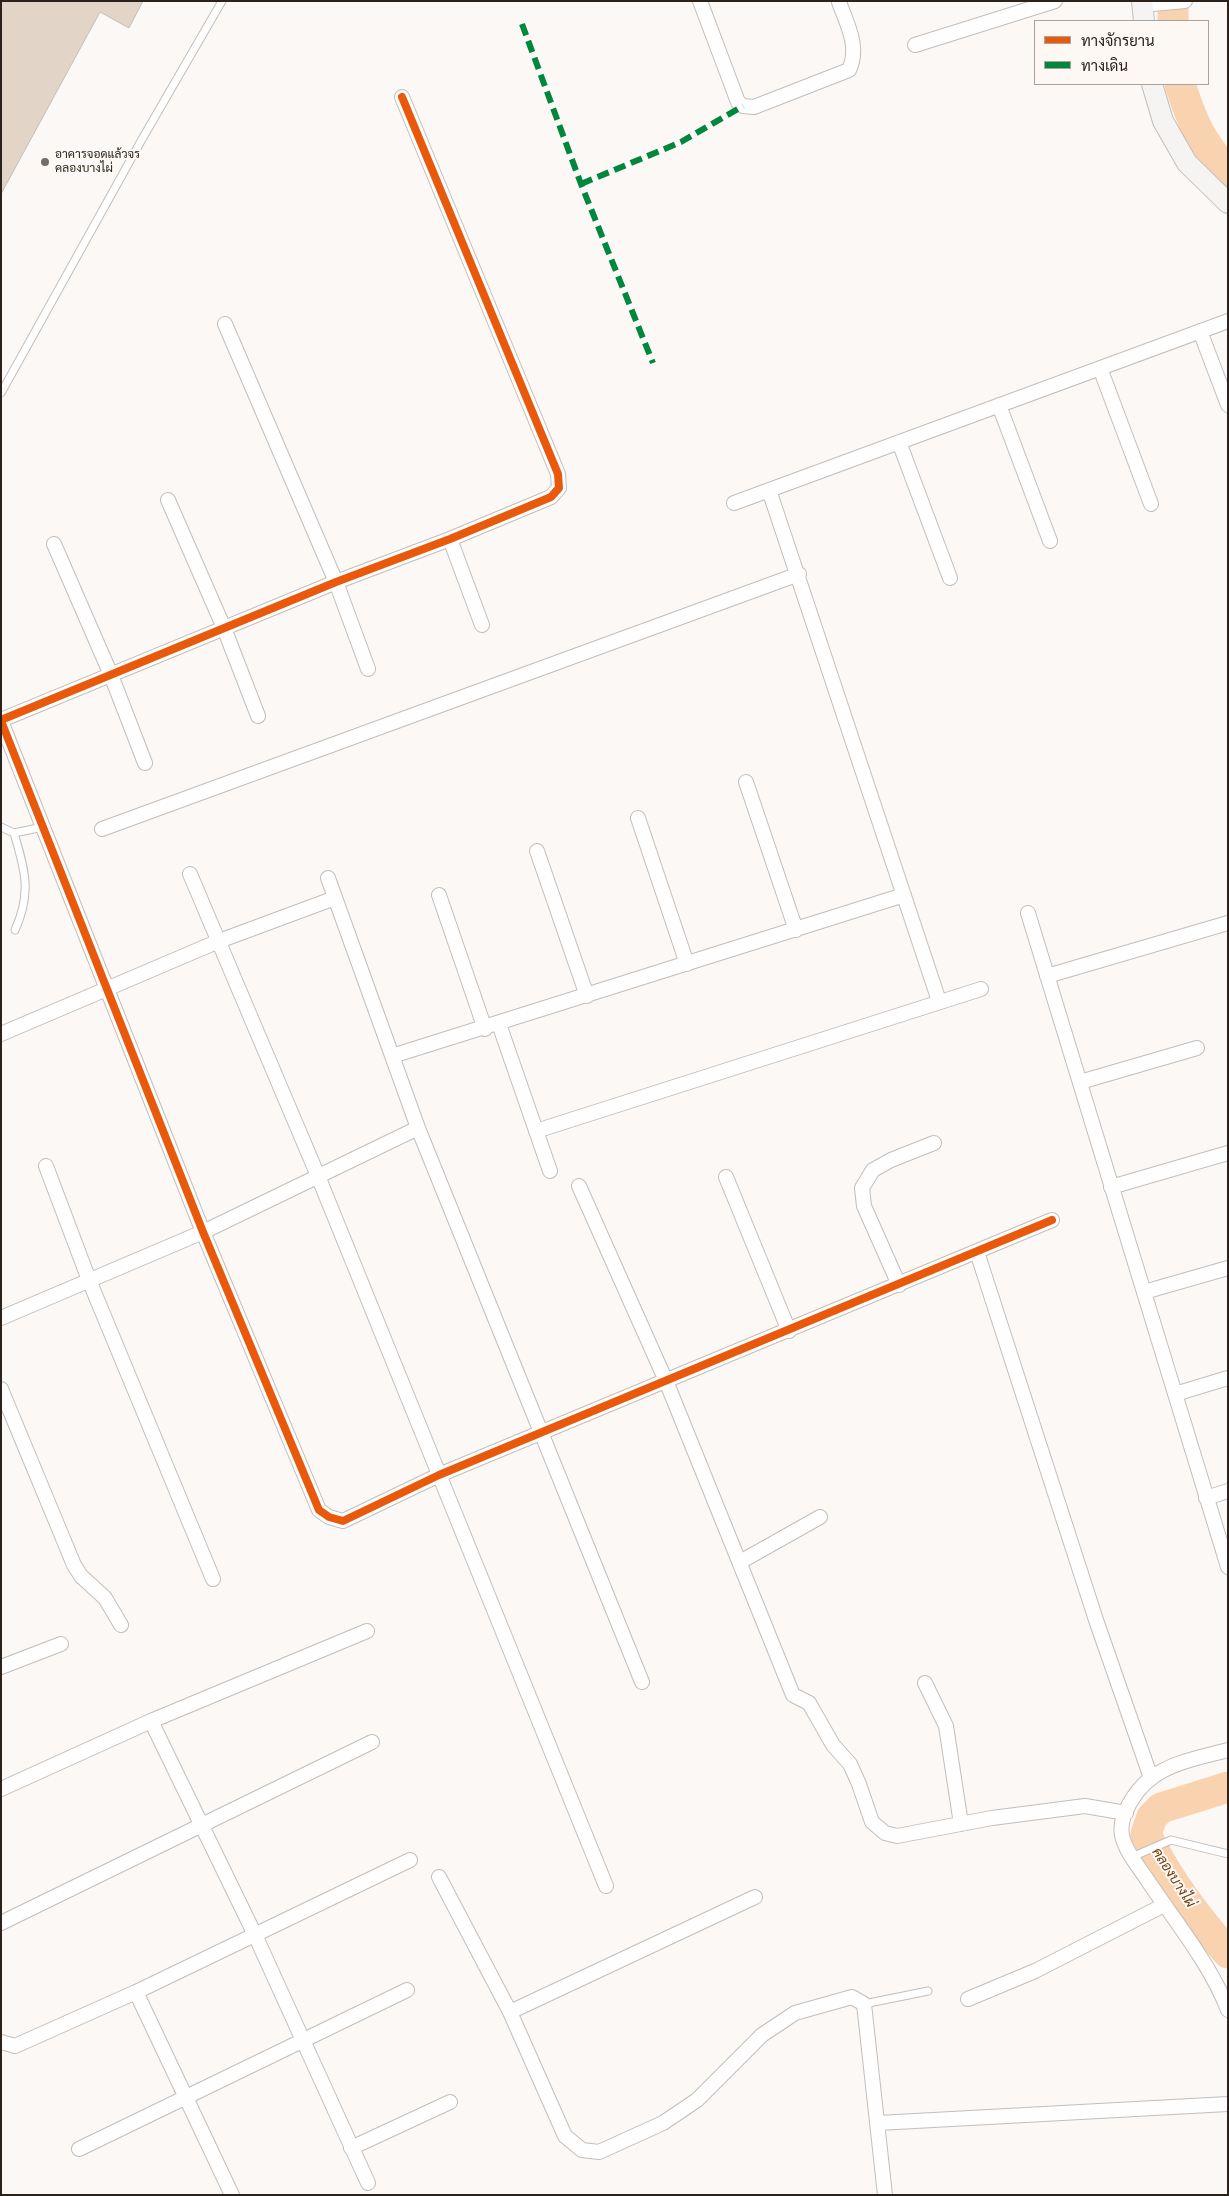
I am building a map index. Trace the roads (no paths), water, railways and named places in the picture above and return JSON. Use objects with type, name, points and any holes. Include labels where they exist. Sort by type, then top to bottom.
[{"type":"street","points":[[700,1],[738,102],[744,106],[754,107],[849,70],[853,62],[854,42],[839,2]]},
{"type":"street","points":[[915,45],[1055,1]]},
{"type":"street","points":[[1145,8],[1181,2]]},
{"type":"street","points":[[1152,85],[1162,121],[1187,163],[1228,202]]},
{"type":"street","points":[[402,97],[558,474],[559,488],[551,497],[450,539],[336,582],[1,720],[108,987],[203,1232],[319,1510],[329,1517],[342,1520],[439,1475],[543,1434],[1052,1220]]},
{"type":"street","points":[[734,503],[1228,320]]},
{"type":"street","points":[[225,324],[336,582],[368,669]]},
{"type":"street","points":[[1200,331],[1228,404]]},
{"type":"street","points":[[1100,368],[1151,504]]},
{"type":"street","points":[[999,405],[1050,541]]},
{"type":"street","points":[[899,442],[950,578]]},
{"type":"street","points":[[769,490],[799,574],[939,1001]]},
{"type":"street","points":[[168,500],[224,628],[258,716]]},
{"type":"street","points":[[450,539],[482,624]]},
{"type":"street","points":[[54,544],[111,675],[145,763]]},
{"type":"street","points":[[102,829],[799,574]]},
{"type":"street","points":[[746,782],[796,930]]},
{"type":"street","points":[[638,818],[687,964]]},
{"type":"street","points":[[538,851],[587,996]]},
{"type":"street","points":[[190,874],[318,1176],[606,1886]]},
{"type":"street","points":[[328,878],[418,1128],[642,1682]]},
{"type":"street","points":[[439,895],[485,1029]]},
{"type":"street","points":[[392,1056],[485,1029],[904,895]]},
{"type":"street","points":[[1,1034],[218,941],[335,898]]},
{"type":"street","points":[[1028,914],[1228,1567]]},
{"type":"street","points":[[1047,976],[1228,923]]},
{"type":"street","points":[[536,1131],[981,989]]},
{"type":"street","points":[[499,1024],[550,1171]]},
{"type":"street","points":[[1080,1082],[1197,1048]]},
{"type":"street","points":[[1,1318],[203,1232],[418,1128]]},
{"type":"street","points":[[899,1284],[864,1206],[862,1188],[873,1170],[891,1160],[934,1143]]},
{"type":"street","points":[[1111,1187],[1228,1153]]},
{"type":"street","points":[[46,1166],[89,1280],[213,1579]]},
{"type":"street","points":[[726,1177],[789,1331]]},
{"type":"street","points":[[579,1186],[666,1381],[793,1695],[809,1703],[833,1745],[850,1764],[872,1822],[876,1827],[897,1836],[961,1824],[1085,1806],[1126,1813]]},
{"type":"street","points":[[977,1252],[1096,1620],[1151,1778]]},
{"type":"street","points":[[1144,1292],[1228,1268]]},
{"type":"street","points":[[1175,1394],[1228,1378]]},
{"type":"street","points":[[1,1389],[74,1565],[81,1576],[105,1598],[121,1625]]},
{"type":"street","points":[[1206,1498],[1228,1491]]},
{"type":"street","points":[[740,1562],[820,1517]]},
{"type":"street","points":[[1,1789],[151,1721],[367,1631]]},
{"type":"street","points":[[1,1667],[61,1644]]},
{"type":"street","points":[[925,1683],[946,1726],[961,1824]]},
{"type":"street","points":[[151,1721],[254,1935],[368,2183]]},
{"type":"street","points":[[1,1923],[372,1742]]},
{"type":"street","points":[[1228,1750],[1184,1762],[1151,1778],[1132,1796],[1121,1834],[1164,1905],[1212,1976],[1228,2010]]},
{"type":"street","points":[[1,2042],[15,2046],[136,1992],[410,1860]]},
{"type":"street","points":[[439,1877],[510,2012],[565,2136],[582,2150],[599,2152],[663,2124],[697,2100],[762,2034],[795,2013],[852,1997],[864,2004],[885,2195]]},
{"type":"street","points":[[510,2012],[755,1897]]},
{"type":"street","points":[[968,1999],[1035,1971],[1164,1905]]},
{"type":"street","points":[[79,2149],[407,1990]]},
{"type":"street","points":[[136,1992],[232,2195]]},
{"type":"street","points":[[351,2148],[450,2102]]},
{"type":"street","points":[[878,2123],[1228,2104]]},
{"type":"lane","points":[[1,393],[141,141],[222,1]]},
{"type":"lane","points":[[1,827],[14,833],[44,827]]},
{"type":"lane","points":[[14,833],[26,882],[24,908],[15,930]]},
{"type":"lane","points":[[1135,1855],[1171,1840],[1228,1854]]},
{"type":"lane","points":[[864,2004],[928,1991]]},
{"type":"waterway","name":"คลองบางไผ่","points":[[1173,1],[1173,20]]},
{"type":"waterway","name":"คลองบางไผ่","points":[[1180,85],[1188,109],[1204,141],[1228,171]]},
{"type":"waterway","name":"คลองบางไผ่","points":[[1228,1787],[1161,1808],[1152,1817],[1146,1834],[1182,1896],[1228,1953]]},
{"type":"place","name":"อาคารจอดแล้วจร คลองบางไผ่","points":[[45,162]]}]
